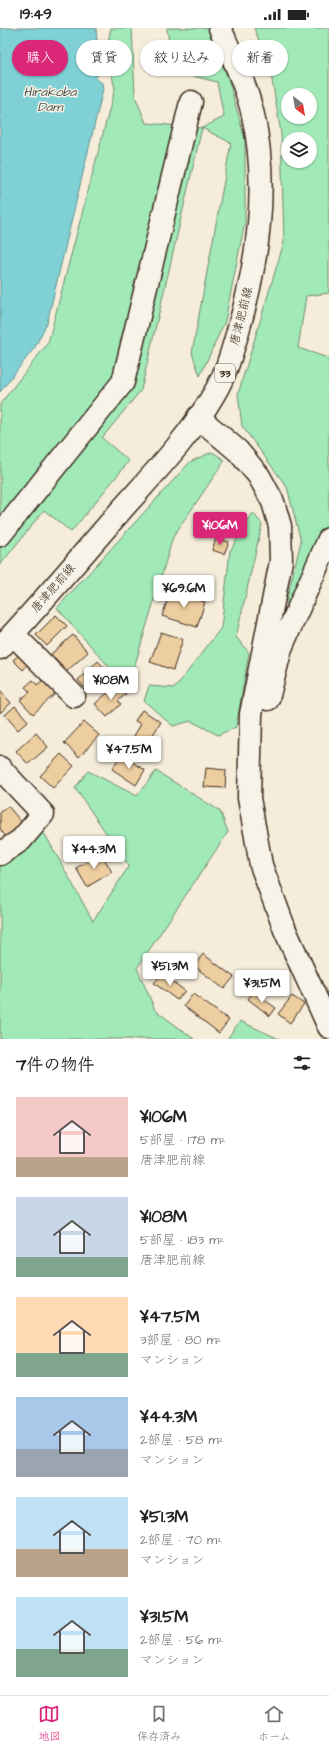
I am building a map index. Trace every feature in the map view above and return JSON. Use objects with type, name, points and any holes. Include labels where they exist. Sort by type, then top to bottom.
[{"type":"street","name":"唐津肥前線","points":[[7,641],[167,458],[215,394],[228,366],[242,318],[254,266],[261,210],[259,158],[253,115],[236,65],[220,28]]},
{"type":"street","points":[[0,535],[123,382],[191,102]]},
{"type":"street","points":[[198,417],[238,451],[259,476],[273,502],[280,526],[281,561],[251,714],[249,798],[261,865],[285,930],[329,1027]]},
{"type":"street","points":[[251,714],[267,703],[281,648],[329,539]]},
{"type":"street","points":[[7,641],[74,696]]},
{"type":"street","points":[[0,768],[43,814],[20,840],[0,854]]},
{"type":"green space","points":[[111,28],[132,28],[135,96],[146,123],[202,128],[141,390],[102,438],[129,461],[71,532],[44,510],[0,565],[0,404],[48,343],[115,88],[112,76],[132,76],[132,40],[108,40]]},
{"type":"green space","points":[[167,28],[208,28],[213,40],[169,40]]},
{"type":"green space","points":[[254,28],[329,28],[329,293],[306,296],[298,348],[328,358],[329,357],[329,519],[296,616],[286,602],[301,541],[287,487],[242,426],[238,394],[284,242],[282,168],[317,168],[317,132],[281,133],[271,76],[288,76],[288,40],[259,40]]},
{"type":"green space","points":[[224,68],[245,139],[245,222],[225,321],[200,376],[192,353],[231,143],[202,128],[224,117],[217,82],[193,76],[224,76]]},
{"type":"green space","points":[[212,452],[225,460],[173,537],[128,688],[57,608],[190,462]]},
{"type":"green space","points":[[253,513],[262,524],[236,637],[249,653],[236,727],[218,735],[191,721],[173,726],[144,701],[149,686],[175,688],[221,628],[230,551]]},
{"type":"green space","points":[[88,771],[137,796],[156,771],[220,811],[228,832],[137,968],[155,1010],[194,1039],[0,1039],[0,866],[22,851],[42,829],[93,921],[129,866],[75,788]]},
{"type":"green space","points":[[240,1021],[279,1039],[227,1039]]},
{"type":"water","name":"Hirakoba Dam","points":[[0,28],[96,28],[97,40],[76,40],[76,76],[97,76],[95,78],[102,83],[103,89],[47,323],[35,347],[0,392]]},
{"type":"building","points":[[216,538],[229,542],[224,554],[212,550]]},
{"type":"building","points":[[171,590],[205,602],[197,627],[162,616]]},
{"type":"building","points":[[56,615],[67,626],[47,646],[36,635]]},
{"type":"building","points":[[161,632],[183,639],[173,670],[150,662]]},
{"type":"building","points":[[73,635],[88,652],[66,672],[51,654]]},
{"type":"building","points":[[19,655],[28,664],[23,670],[13,660]]},
{"type":"building","points":[[98,661],[109,673],[88,691],[78,680]]},
{"type":"building","points":[[33,680],[37,685],[43,680],[56,693],[33,714],[20,700],[30,692],[25,687]]},
{"type":"building","points":[[117,684],[126,694],[118,701],[121,704],[107,717],[95,704]]},
{"type":"building","points":[[0,690],[11,703],[0,713]]},
{"type":"building","points":[[15,706],[28,721],[18,730],[5,715]]},
{"type":"building","points":[[142,710],[161,722],[147,744],[134,736],[141,724],[135,721]]},
{"type":"building","points":[[84,722],[99,735],[79,757],[64,743]]},
{"type":"building","points":[[36,733],[48,747],[28,764],[16,751]]},
{"type":"building","points":[[61,754],[74,766],[53,788],[40,776]]},
{"type":"building","points":[[121,755],[145,770],[136,785],[112,769]]},
{"type":"building","points":[[206,768],[226,770],[225,788],[204,787]]},
{"type":"building","points":[[8,806],[22,823],[6,837],[0,829],[0,813]]},
{"type":"building","points":[[101,853],[112,872],[87,887],[76,868]]},
{"type":"building","points":[[203,954],[234,977],[224,989],[194,966]]},
{"type":"building","points":[[162,974],[185,991],[177,1000],[154,983]]},
{"type":"building","points":[[253,992],[276,1008],[270,1016],[248,999]]},
{"type":"building","points":[[193,994],[229,1020],[219,1033],[184,1006]]},
{"type":"building","points":[[292,996],[304,1004],[290,1023],[278,1014]]}]
